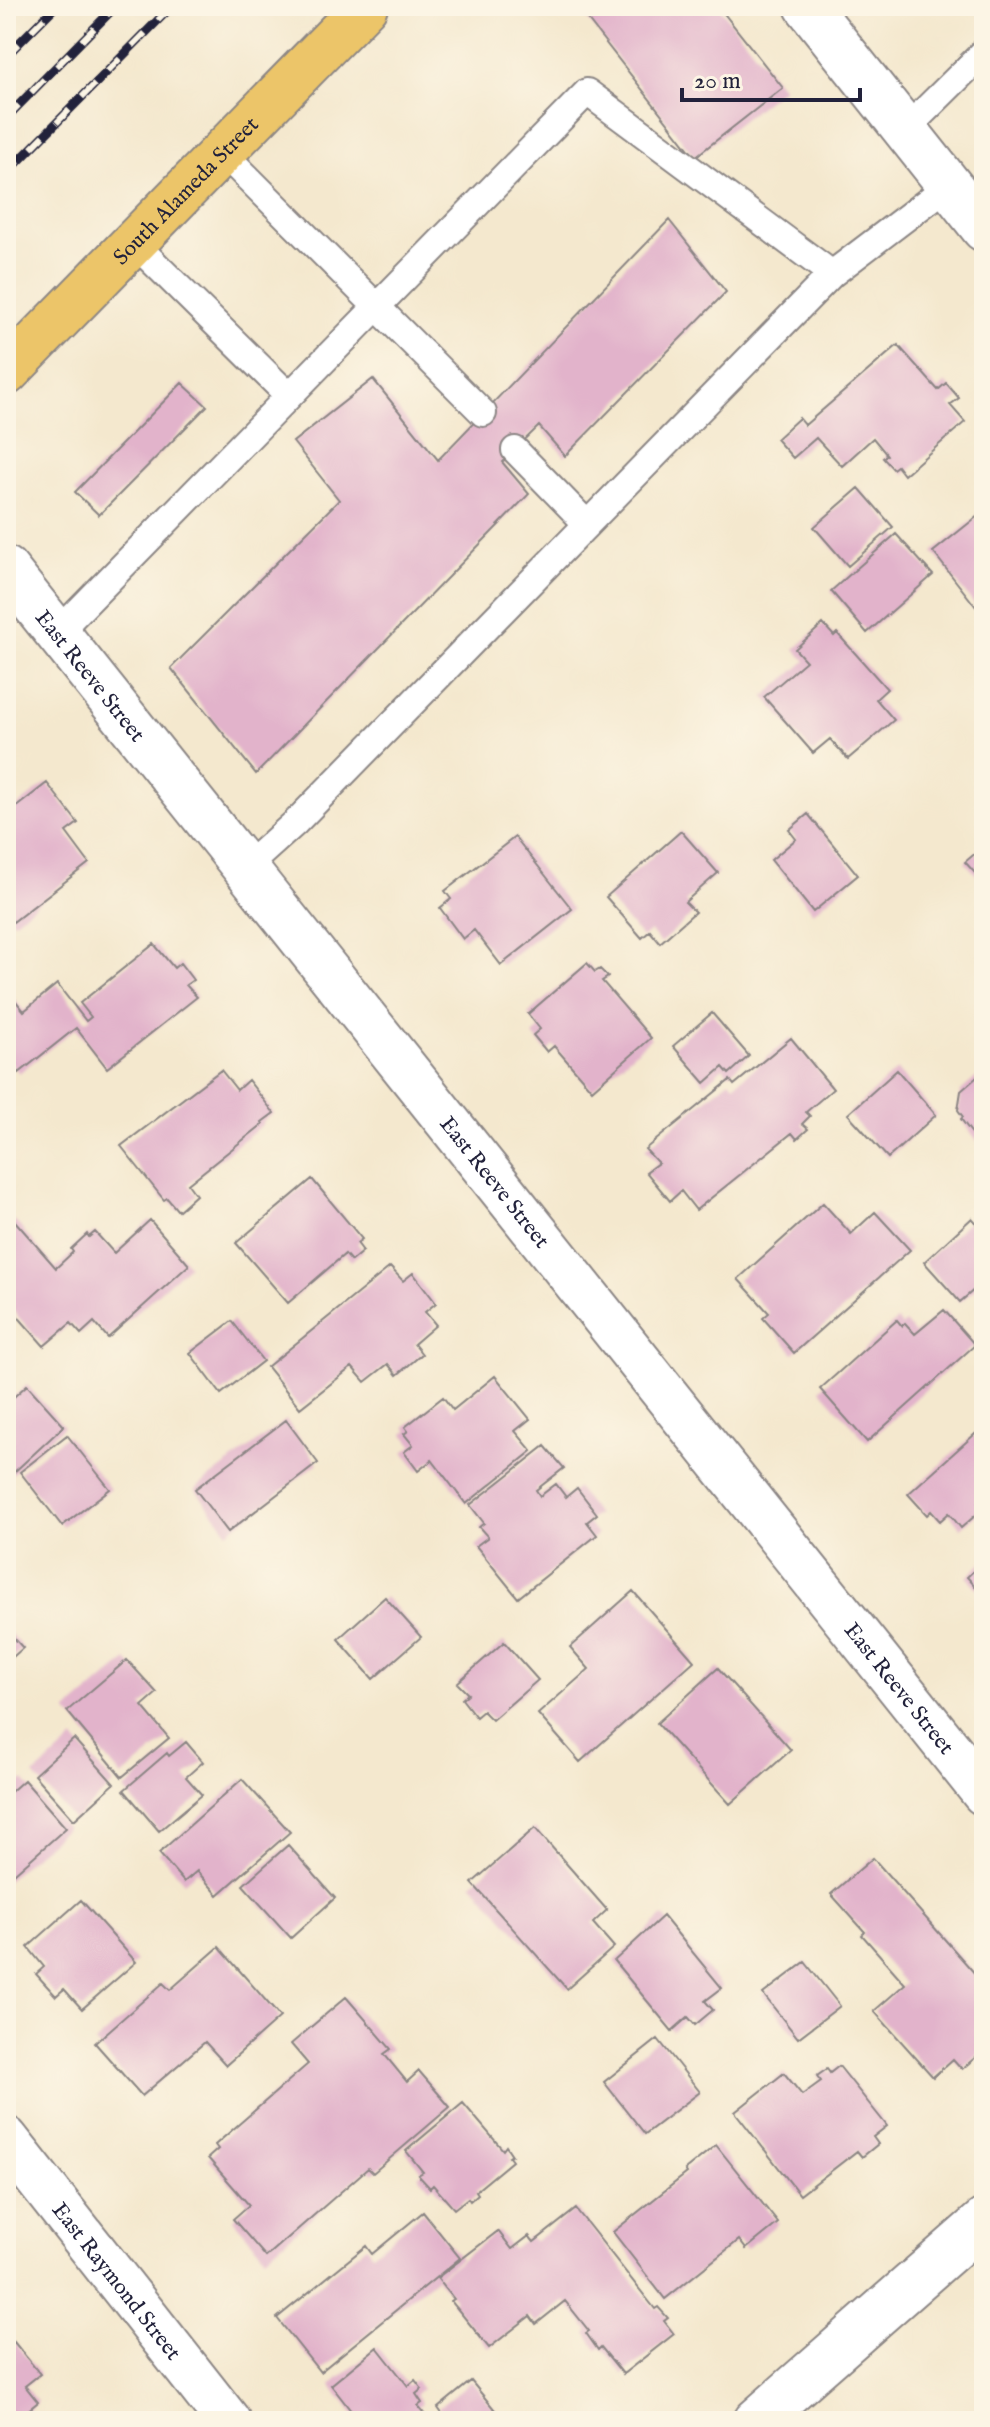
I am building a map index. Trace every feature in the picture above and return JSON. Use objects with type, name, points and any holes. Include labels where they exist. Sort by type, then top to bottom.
[{"type":"main road","name":"South Alameda Street","points":[[6,373],[365,6]]},
{"type":"street","points":[[807,6],[984,229]]},
{"type":"street","name":"East Reeve Street","points":[[6,569],[984,1793]]},
{"type":"street","name":"East Raymond Street","points":[[6,2139],[228,2421]]},
{"type":"street","points":[[756,2421],[984,2221]]},
{"type":"lane","points":[[905,130],[984,52]]},
{"type":"lane","points":[[57,633],[587,92],[832,274]]},
{"type":"lane","points":[[222,152],[483,413]]},
{"type":"lane","points":[[245,868],[296,822],[832,274],[949,185]]},
{"type":"lane","points":[[133,242],[289,396]]},
{"type":"lane","points":[[515,450],[587,524]]},
{"type":"building","points":[[577,6],[718,6],[783,88],[695,157]]},
{"type":"building","points":[[669,220],[726,292],[565,456],[539,426],[502,462],[529,494],[256,774],[171,668],[339,500],[293,442],[373,379],[438,460]]},
{"type":"building","points":[[898,345],[938,390],[946,383],[959,398],[950,405],[965,422],[904,475],[897,466],[893,469],[883,458],[887,455],[873,438],[842,466],[816,438],[793,458],[776,439],[799,418],[805,425]]},
{"type":"building","points":[[182,383],[207,406],[99,515],[75,492]]},
{"type":"building","points":[[859,488],[893,527],[848,566],[814,527]]},
{"type":"building","points":[[984,511],[984,608],[980,612],[933,552]]},
{"type":"building","points":[[896,534],[933,575],[867,633],[831,591]]},
{"type":"building","points":[[823,624],[834,636],[837,633],[887,689],[876,699],[894,720],[848,759],[830,739],[813,753],[764,697],[806,661],[795,649]]},
{"type":"building","points":[[47,783],[78,823],[66,832],[89,863],[13,922],[6,916],[6,815]]},
{"type":"building","points":[[808,814],[858,875],[813,912],[771,860],[796,839],[789,830]]},
{"type":"building","points":[[681,831],[718,873],[685,902],[695,912],[660,943],[650,931],[642,938],[606,897]]},
{"type":"building","points":[[515,837],[572,909],[501,965],[474,930],[463,939],[440,908],[451,899],[445,891]]},
{"type":"building","points":[[984,846],[984,883],[965,862]]},
{"type":"building","points":[[154,944],[174,968],[180,963],[193,980],[186,985],[197,997],[107,1068],[76,1028],[19,1073],[6,1057],[6,989],[24,1011],[57,984],[86,1021],[91,1017],[80,1003]]},
{"type":"building","points":[[587,963],[595,972],[600,969],[608,977],[602,981],[651,1038],[592,1090],[554,1046],[547,1052],[533,1035],[540,1029],[528,1014]]},
{"type":"building","points":[[712,1013],[749,1056],[729,1074],[723,1067],[705,1083],[673,1046]]},
{"type":"building","points":[[791,1038],[833,1089],[806,1112],[810,1116],[802,1124],[808,1129],[797,1139],[792,1133],[696,1210],[681,1191],[670,1201],[646,1172],[658,1163],[645,1149],[730,1080],[734,1085]]},
{"type":"building","points":[[221,1070],[237,1090],[248,1080],[274,1113],[188,1184],[196,1195],[178,1211],[167,1198],[164,1200],[121,1146]]},
{"type":"building","points":[[897,1070],[936,1115],[888,1158],[848,1114]]},
{"type":"building","points":[[977,1077],[984,1078],[984,1145],[961,1119],[963,1117],[958,1110],[961,1091]]},
{"type":"building","points":[[312,1179],[362,1239],[357,1243],[363,1251],[351,1261],[345,1254],[288,1303],[236,1243]]},
{"type":"building","points":[[823,1203],[851,1234],[875,1212],[910,1250],[794,1353],[763,1318],[769,1313],[738,1279]]},
{"type":"building","points":[[972,1218],[984,1231],[984,1281],[960,1302],[924,1262]]},
{"type":"building","points":[[14,1220],[56,1268],[87,1234],[89,1237],[95,1232],[114,1253],[150,1220],[189,1265],[108,1338],[94,1322],[81,1334],[71,1323],[44,1346],[6,1303],[6,1227]]},
{"type":"building","points":[[390,1267],[403,1281],[413,1273],[436,1303],[425,1312],[436,1325],[414,1344],[422,1354],[397,1375],[388,1364],[365,1382],[352,1367],[300,1408],[267,1367]]},
{"type":"building","points":[[944,1310],[975,1345],[867,1442],[820,1389],[897,1320],[902,1326],[905,1323],[915,1334]]},
{"type":"building","points":[[232,1321],[263,1361],[221,1394],[190,1353]]},
{"type":"building","points":[[495,1376],[530,1419],[515,1431],[532,1451],[466,1504],[432,1460],[418,1471],[404,1452],[413,1445],[404,1434],[408,1431],[405,1427],[443,1397],[453,1410]]},
{"type":"building","points":[[27,1385],[64,1426],[11,1475],[6,1469],[6,1404]]},
{"type":"building","points":[[286,1420],[318,1463],[228,1532],[195,1489]]},
{"type":"building","points":[[984,1426],[984,1508],[961,1528],[949,1513],[940,1521],[931,1511],[927,1515],[908,1494]]},
{"type":"building","points":[[67,1435],[110,1489],[62,1526],[20,1472]]},
{"type":"building","points":[[545,1446],[564,1468],[536,1490],[540,1496],[556,1484],[566,1497],[577,1488],[597,1514],[587,1522],[597,1535],[518,1598],[476,1546],[488,1537],[479,1527],[484,1523],[470,1505]]},
{"type":"building","points":[[984,1561],[984,1596],[967,1577]]},
{"type":"building","points":[[633,1591],[694,1661],[580,1762],[538,1714],[589,1669],[570,1647]]},
{"type":"building","points":[[385,1597],[421,1637],[373,1679],[338,1639]]},
{"type":"building","points":[[6,1629],[23,1648],[6,1663]]},
{"type":"building","points":[[504,1642],[538,1680],[492,1720],[483,1711],[476,1717],[462,1699],[468,1694],[457,1683]]},
{"type":"building","points":[[127,1660],[157,1693],[142,1706],[169,1738],[122,1777],[67,1711]]},
{"type":"building","points":[[718,1668],[791,1750],[730,1804],[657,1723]]},
{"type":"building","points":[[74,1739],[114,1784],[74,1820],[34,1775]]},
{"type":"building","points":[[186,1742],[203,1762],[186,1777],[202,1795],[159,1831],[124,1790],[167,1753],[169,1756]]},
{"type":"building","points":[[242,1779],[290,1832],[218,1895],[197,1871],[184,1882],[159,1853]]},
{"type":"building","points":[[24,1780],[66,1828],[6,1881],[6,1796]]},
{"type":"building","points":[[535,1828],[607,1910],[593,1923],[614,1947],[567,1989],[472,1883]]},
{"type":"building","points":[[288,1845],[335,1898],[291,1938],[243,1885]]},
{"type":"building","points":[[873,1858],[984,1984],[984,2050],[962,2069],[953,2059],[933,2077],[874,2011],[905,1984],[831,1894]]},
{"type":"building","points":[[81,1900],[136,1962],[82,2009],[64,1989],[56,1996],[36,1974],[44,1967],[28,1947]]},
{"type":"building","points":[[663,1916],[722,1988],[705,2001],[713,2010],[695,2025],[688,2017],[672,2031],[614,1961]]},
{"type":"building","points":[[219,1947],[280,2017],[226,2065],[205,2042],[142,2096],[95,2043],[163,1983],[170,1990]]},
{"type":"building","points":[[805,1962],[840,2006],[798,2038],[763,1994]]},
{"type":"building","points":[[346,1997],[391,2049],[384,2054],[407,2082],[419,2071],[450,2107],[373,2173],[368,2168],[266,2257],[233,2219],[249,2205],[208,2158],[218,2149],[215,2145],[308,2064],[291,2044]]},
{"type":"building","points":[[658,2039],[700,2092],[645,2134],[604,2082]]},
{"type":"building","points":[[839,2066],[887,2126],[873,2137],[878,2144],[862,2157],[857,2151],[800,2195],[735,2112],[784,2073],[802,2095],[821,2081],[817,2076],[827,2069],[830,2073]]},
{"type":"building","points":[[463,2103],[503,2150],[506,2146],[512,2161],[476,2191],[478,2194],[470,2201],[468,2198],[454,2209],[433,2185],[430,2188],[418,2175],[423,2172],[406,2151]]},
{"type":"building","points":[[716,2145],[778,2223],[746,2249],[739,2240],[665,2299],[613,2232],[687,2173],[685,2170]]},
{"type":"building","points":[[576,2209],[655,2309],[658,2307],[668,2318],[664,2321],[674,2334],[623,2374],[601,2347],[598,2350],[586,2333],[589,2331],[565,2301],[536,2324],[530,2316],[489,2348],[451,2301],[454,2299],[437,2278],[498,2231],[512,2249],[529,2236],[534,2242]]},
{"type":"building","points":[[423,2212],[460,2258],[320,2372],[277,2318],[366,2246],[372,2254]]},
{"type":"building","points":[[14,2342],[40,2374],[25,2386],[38,2402],[15,2421],[6,2421],[6,2348]]},
{"type":"building","points":[[377,2347],[408,2386],[415,2380],[422,2389],[416,2394],[422,2403],[418,2406],[430,2421],[359,2421],[331,2385]]},
{"type":"building","points":[[471,2381],[504,2421],[436,2421],[443,2415],[438,2408]]},
{"type":"railway","points":[[6,56],[56,6]]},
{"type":"railway","points":[[6,118],[116,6]]},
{"type":"railway","points":[[6,174],[172,6]]}]
